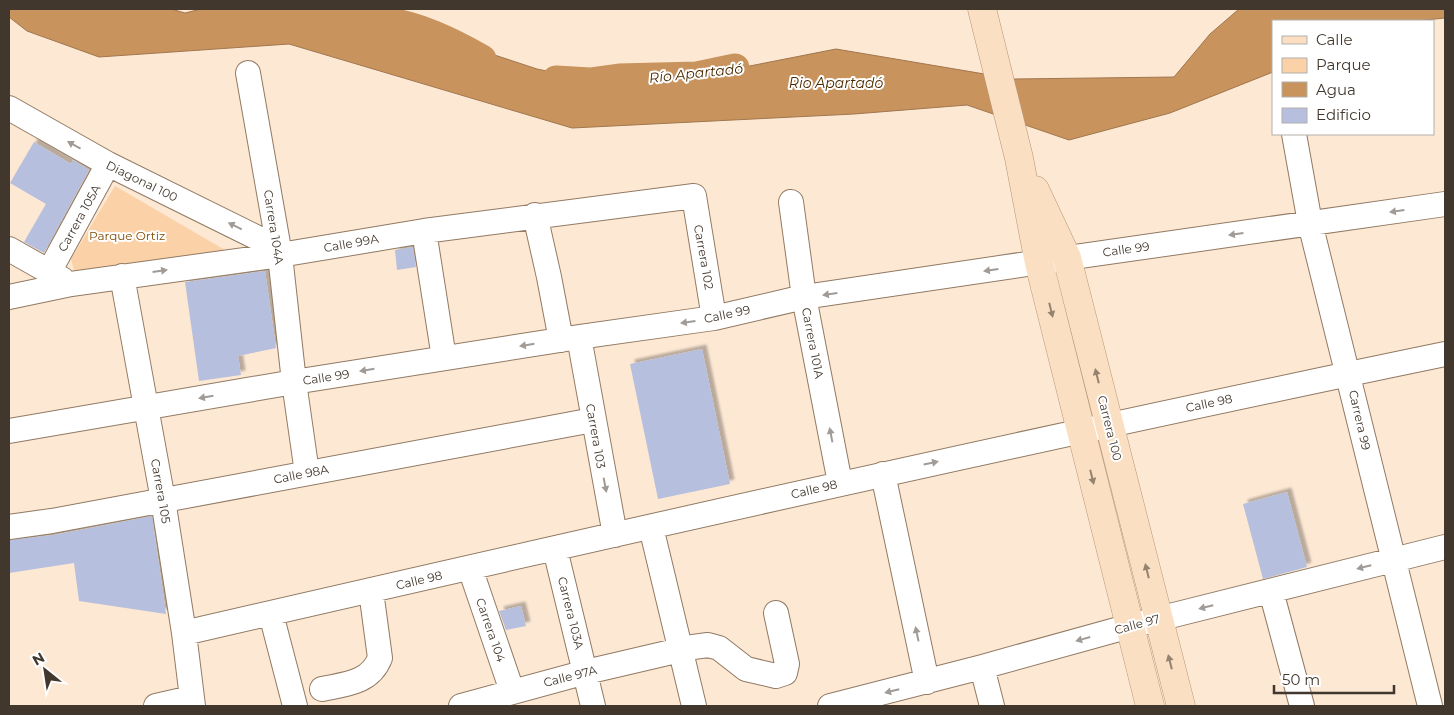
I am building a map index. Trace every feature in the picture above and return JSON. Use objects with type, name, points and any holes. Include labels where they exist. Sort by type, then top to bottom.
[{"type":"main road","name":"Carrera 100","points":[[982,9],[1019,158],[1039,263],[1150,706]]},
{"type":"main road","name":"Carrera 100","points":[[1019,158],[1067,258],[1181,706]]},
{"type":"street","name":"Carrera 104A","points":[[248,73],[279,251],[294,382],[308,472]]},
{"type":"street","name":"Diagonal 100","points":[[9,108],[108,164],[279,251]]},
{"type":"street","name":"Carrera 99","points":[[1294,135],[1310,223],[1430,706]]},
{"type":"street","name":"Carrera 105A","points":[[49,272],[108,164]]},
{"type":"street","name":"Calle 99A","points":[[9,297],[71,284],[279,251],[535,215],[694,196]]},
{"type":"street","name":"Carrera 102","points":[[694,196],[714,318]]},
{"type":"street","name":"Carrera 101A","points":[[791,202],[804,297],[840,483]]},
{"type":"street","name":"Calle 99","points":[[9,431],[294,382],[570,338],[714,318],[804,297],[1445,204]]},
{"type":"street","name":"Carrera 103","points":[[535,215],[549,277],[570,338],[593,420],[615,535]]},
{"type":"street","points":[[424,231],[444,358]]},
{"type":"street","points":[[9,249],[71,284]]},
{"type":"street","name":"Carrera 105","points":[[122,276],[163,500],[184,633],[192,702]]},
{"type":"street","name":"Calle 98","points":[[184,633],[840,483],[1109,424],[1445,354]]},
{"type":"street","name":"Calle 98A","points":[[9,526],[52,521],[593,420]]},
{"type":"street","points":[[883,474],[927,682]]},
{"type":"street","points":[[651,527],[694,706]]},
{"type":"street","name":"Calle 97","points":[[830,706],[858,703],[1159,618],[1445,547]]},
{"type":"street","name":"Carrera 103A","points":[[555,549],[593,706]]},
{"type":"street","name":"Carrera 104","points":[[470,568],[512,691]]},
{"type":"street","points":[[322,689],[351,683],[369,674],[376,668],[380,658],[371,590]]},
{"type":"street","points":[[1271,591],[1302,706]]},
{"type":"street","points":[[271,614],[295,706]]},
{"type":"street","name":"Calle 97A","points":[[461,706],[512,691],[681,648],[708,645],[719,648],[746,669],[776,676],[785,672],[787,664],[776,614]]},
{"type":"street","points":[[982,667],[992,706]]},
{"type":"street","points":[[156,706],[192,702]]},
{"type":"green space","name":"Parque Ortiz","points":[[115,186],[225,250],[223,256],[82,278],[74,271],[71,259]]},
{"type":"water","name":"Rio Apartadó","points":[[9,9],[171,9],[185,13],[201,9],[310,9],[449,40],[537,69],[633,89],[836,49],[1014,79],[1174,77],[1210,34],[1239,9],[1445,9],[1445,18],[1425,20],[1272,20],[1272,72],[1170,113],[1069,140],[967,105],[854,114],[572,128],[289,44],[99,57],[27,31],[9,17]]},
{"type":"building","points":[[34,142],[71,164],[73,160],[89,170],[44,253],[24,242],[46,204],[10,183]]},
{"type":"building","points":[[413,247],[416,267],[397,270],[395,250]]},
{"type":"building","points":[[265,271],[276,348],[238,356],[241,375],[199,381],[185,282]]},
{"type":"building","points":[[702,349],[730,484],[658,499],[630,364]]},
{"type":"building","points":[[1287,492],[1307,567],[1263,579],[1243,504]]},
{"type":"building","points":[[152,516],[166,614],[79,601],[74,563],[9,573],[9,540],[54,535]]},
{"type":"building","points":[[521,606],[526,626],[506,630],[499,611]]},
{"type":"waterway","name":"Río Apartadó","points":[[324,20],[375,20],[409,26],[459,46],[482,59]]},
{"type":"waterway","name":"Río Apartadó","points":[[556,80],[590,82],[619,78],[697,76],[735,68]]}]
